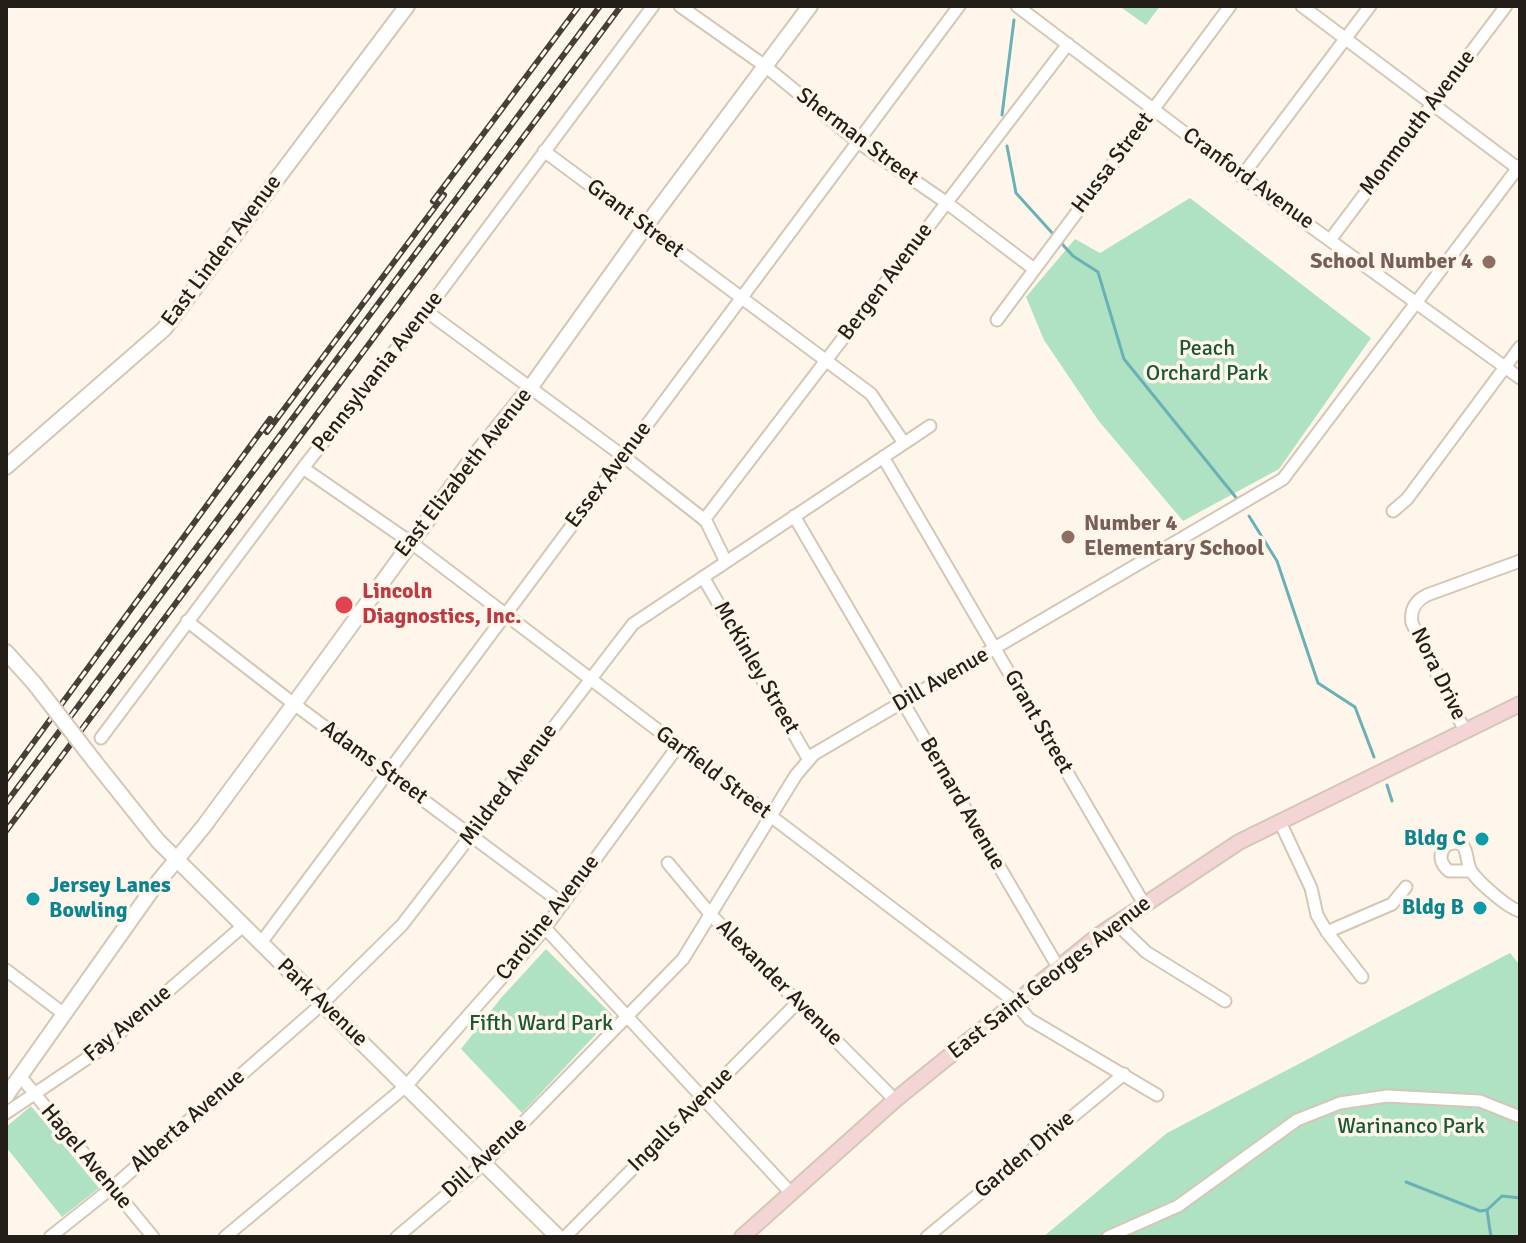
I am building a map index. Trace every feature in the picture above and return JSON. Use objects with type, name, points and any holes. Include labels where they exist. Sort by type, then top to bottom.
[{"type":"main road","name":"East Saint Georges Avenue","points":[[742,1237],[895,1100],[1014,1001],[1116,923],[1239,842],[1465,731],[1519,708]]},
{"type":"street","name":"East Linden Avenue","points":[[6,467],[164,329],[407,6]]},
{"type":"street","name":"Pennsylvania Avenue","points":[[101,738],[653,6]]},
{"type":"street","name":"Sherman Street","points":[[680,6],[765,66],[858,142],[947,203],[1034,269]]},
{"type":"street","name":"East Elizabeth Avenue","points":[[6,1096],[154,887],[294,704],[469,463],[530,388],[645,227],[810,6]]},
{"type":"street","name":"Essex Avenue","points":[[260,944],[959,6]]},
{"type":"street","name":"Cranford Avenue","points":[[1017,6],[1242,176],[1520,378]]},
{"type":"street","name":"Hussa Street","points":[[997,320],[1230,6]]},
{"type":"street","points":[[1302,6],[1519,168]]},
{"type":"street","points":[[1242,176],[1370,6]]},
{"type":"street","name":"Monmouth Avenue","points":[[1330,240],[1506,6]]},
{"type":"street","name":"Bergen Avenue","points":[[704,520],[1068,44]]},
{"type":"street","name":"Grant Street","points":[[544,151],[871,394],[904,443]]},
{"type":"street","name":"Dill Avenue","points":[[397,1237],[484,1163],[683,959],[796,775],[814,754],[1283,479],[1519,168]]},
{"type":"street","points":[[426,311],[623,456],[704,520],[726,562],[930,426]]},
{"type":"street","points":[[1393,511],[1407,499],[1520,347]]},
{"type":"street","name":"Grant Street","points":[[883,457],[1144,904]]},
{"type":"street","name":"Garfield Street","points":[[303,468],[410,542],[1014,1001],[1029,1019],[1157,1095]]},
{"type":"street","name":"Bernard Avenue","points":[[794,516],[1058,967]]},
{"type":"street","name":"Nora Drive","points":[[1465,731],[1411,616],[1421,598],[1520,561]]},
{"type":"street","name":"Mildred Avenue","points":[[323,1003],[402,925],[633,624],[726,562]]},
{"type":"street","name":"McKinley Street","points":[[703,577],[809,760]]},
{"type":"street","name":"Adams Street","points":[[187,621],[563,904]]},
{"type":"street","name":"Park Avenue","points":[[6,652],[158,841],[558,1237]]},
{"type":"street","name":"Caroline Avenue","points":[[225,1237],[406,1086],[545,928],[678,746]]},
{"type":"street","points":[[1280,822],[1311,888],[1317,915],[1362,977]]},
{"type":"street","name":"Alexander Avenue","points":[[668,863],[711,915],[895,1100]]},
{"type":"street","points":[[1471,871],[1510,909],[1520,911]]},
{"type":"street","points":[[1327,932],[1392,904],[1406,887]]},
{"type":"street","points":[[1116,923],[1146,952],[1225,1001]]},
{"type":"street","name":"Fay Avenue","points":[[6,1113],[101,1049],[243,926]]},
{"type":"street","points":[[545,928],[790,1192]]},
{"type":"street","points":[[6,970],[64,1014]]},
{"type":"street","name":"Ingalls Avenue","points":[[565,1237],[798,1002]]},
{"type":"street","name":"Alberta Avenue","points":[[50,1237],[113,1187],[323,1003]]},
{"type":"street","name":"Garden Drive","points":[[927,1237],[1124,1074]]},
{"type":"street","name":"Hagel Avenue","points":[[20,1076],[153,1237]]},
{"type":"street","points":[[1108,1237],[1178,1206],[1297,1120],[1340,1103],[1387,1096],[1480,1101],[1520,1117]]},
{"type":"green space","points":[[1119,6],[1160,6],[1146,25]]},
{"type":"green space","name":"Peach Orchard Park","points":[[1190,198],[1371,338],[1279,469],[1183,521],[1098,420],[1044,340],[1026,297],[1075,239],[1100,253]]},
{"type":"green space","name":"Fifth Ward Park","points":[[546,949],[613,1016],[522,1113],[461,1049],[501,998]]},
{"type":"green space","name":"Warinanco Park","points":[[1510,953],[1520,965],[1520,1237],[1043,1237],[1167,1133]]},
{"type":"green space","points":[[31,1106],[99,1188],[62,1217],[6,1147],[6,1127]]},
{"type":"waterway","points":[[1002,115],[1014,20]]},
{"type":"waterway","points":[[1007,146],[1016,193],[1073,256],[1098,272],[1124,359],[1238,500]]},
{"type":"waterway","points":[[1249,516],[1277,561],[1318,683],[1355,707],[1374,757]]},
{"type":"waterway","points":[[1387,785],[1392,801]]},
{"type":"waterway","points":[[1406,1182],[1480,1211],[1487,1210],[1502,1196],[1520,1198]]},
{"type":"waterway","points":[[1487,1210],[1491,1237]]},
{"type":"railway","points":[[433,201],[579,6]]},
{"type":"railway","points":[[6,803],[600,6]]},
{"type":"railway","points":[[6,831],[621,6]]},
{"type":"railway","points":[[267,432],[444,195]]},
{"type":"railway","points":[[6,780],[270,419]]},
{"type":"place","name":"School Number 4","points":[[1489,262]]},
{"type":"place","name":"Number 4 Elementary School","points":[[1068,537]]},
{"type":"place","name":"Lincoln Diagnostics, Inc.","points":[[344,605]]},
{"type":"place","name":"Bldg C","points":[[1482,839]]},
{"type":"place","name":"Jersey Lanes Bowling","points":[[33,899]]},
{"type":"place","name":"Bldg B","points":[[1480,908]]}]
